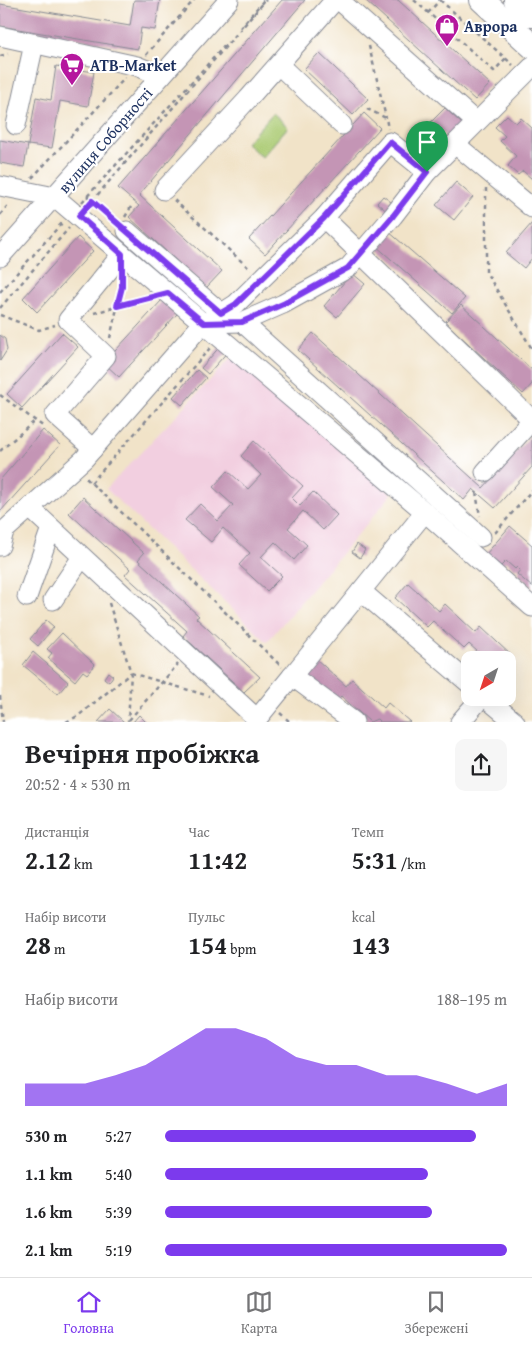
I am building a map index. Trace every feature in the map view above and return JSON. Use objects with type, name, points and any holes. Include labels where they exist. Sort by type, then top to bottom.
[{"type":"main road","points":[[482,0],[532,46]]},
{"type":"main road","points":[[516,0],[532,15]]},
{"type":"street","name":"вулиця Соборності","points":[[0,257],[229,0]]},
{"type":"street","points":[[164,190],[335,0]]},
{"type":"street","points":[[339,0],[476,122]]},
{"type":"street","points":[[0,36],[136,66],[161,76]]},
{"type":"street","points":[[16,125],[34,44]]},
{"type":"street","points":[[279,64],[342,124]]},
{"type":"street","points":[[1,181],[55,197],[168,293],[210,320],[242,322],[283,304],[348,268],[361,255],[427,172],[527,71]]},
{"type":"street","points":[[0,546],[4,531],[93,449],[210,320],[236,304],[324,218],[390,142],[427,172]]},
{"type":"street","points":[[455,144],[532,208]]},
{"type":"street","points":[[324,218],[532,420],[485,472]]},
{"type":"street","points":[[127,231],[210,320],[221,336],[532,607]]},
{"type":"street","points":[[93,449],[55,415],[106,356],[68,320],[122,254]]},
{"type":"street","points":[[242,322],[481,538]]},
{"type":"street","points":[[30,508],[251,719],[292,676],[425,512]]},
{"type":"street","points":[[27,597],[51,528]]},
{"type":"street","points":[[53,600],[82,557]]},
{"type":"street","points":[[361,591],[461,676]]},
{"type":"street","points":[[292,676],[354,722]]},
{"type":"street","points":[[460,722],[474,706]]},
{"type":"street","points":[[496,706],[515,722]]},
{"type":"path","points":[[0,214],[194,0]]},
{"type":"path","points":[[0,308],[76,214],[87,196],[265,0]]},
{"type":"path","points":[[0,292],[76,214],[92,201],[265,0]]},
{"type":"path","points":[[414,0],[494,71],[506,58]]},
{"type":"path","points":[[428,13],[440,0],[506,58],[527,71]]},
{"type":"path","points":[[362,21],[386,118],[390,142]]},
{"type":"path","points":[[367,109],[386,118]]},
{"type":"path","points":[[486,169],[486,272],[532,349]]},
{"type":"path","points":[[164,190],[261,280]]},
{"type":"path","points":[[87,196],[127,231]]},
{"type":"path","points":[[106,356],[122,287],[122,254]]},
{"type":"path","points":[[92,313],[168,293]]},
{"type":"path","points":[[0,315],[40,330],[68,320]]},
{"type":"path","points":[[91,483],[221,336]]},
{"type":"path","points":[[0,395],[50,432]]},
{"type":"path","points":[[0,452],[36,420]]},
{"type":"path","points":[[74,468],[292,676]]},
{"type":"path","points":[[481,538],[492,536],[532,490]]},
{"type":"path","points":[[108,600],[131,673],[128,721],[186,655]]},
{"type":"path","points":[[131,673],[213,697]]},
{"type":"path","points":[[66,722],[78,716],[131,673]]},
{"type":"path","points":[[0,696],[3,722]]},
{"type":"shaded area","points":[[233,356],[392,494],[267,642],[106,489]]},
{"type":"green space","points":[[273,113],[288,127],[262,157],[246,143]]},
{"type":"building","points":[[134,0],[160,0],[155,30],[141,28],[138,49],[0,26],[0,4],[130,26]]},
{"type":"building","points":[[282,0],[305,0],[139,195],[222,271],[206,288],[129,217],[139,206],[118,188]]},
{"type":"building","points":[[365,0],[398,0],[490,84],[475,100]]},
{"type":"building","points":[[319,53],[368,99],[353,115],[304,69]]},
{"type":"building","points":[[56,66],[94,72],[88,106],[60,101],[52,148],[28,145],[36,97],[51,100]]},
{"type":"building","points":[[445,108],[462,124],[448,138],[431,122]]},
{"type":"building","points":[[364,113],[380,128],[265,254],[249,239]]},
{"type":"building","points":[[507,115],[516,123],[521,118],[532,128],[532,179],[523,171],[518,175],[508,166],[516,156],[500,141],[505,136],[495,127]]},
{"type":"building","points":[[0,140],[28,145],[24,167],[0,163]]},
{"type":"building","points":[[456,182],[473,197],[454,220],[436,205]]},
{"type":"building","points":[[383,196],[395,205],[389,213],[377,203]]},
{"type":"building","points":[[532,223],[532,258],[524,268],[506,253]]},
{"type":"building","points":[[388,231],[465,298],[452,313],[375,245]]},
{"type":"building","points":[[78,237],[93,251],[37,312],[23,298]]},
{"type":"building","points":[[352,273],[365,284],[337,317],[324,306]]},
{"type":"building","points":[[162,300],[177,314],[119,377],[104,363]]},
{"type":"building","points":[[461,305],[532,370],[532,384],[523,394],[445,322]]},
{"type":"building","points":[[62,333],[78,347],[22,408],[7,394]]},
{"type":"building","points":[[313,333],[483,488],[532,434],[532,467],[495,508],[473,489],[464,500],[298,350]]},
{"type":"building","points":[[0,335],[5,339],[7,350],[0,361]]},
{"type":"building","points":[[223,343],[230,349],[208,374],[201,368]]},
{"type":"building","points":[[197,370],[206,378],[182,405],[173,397]]},
{"type":"building","points":[[43,430],[60,445],[0,512],[0,480]]},
{"type":"building","points":[[254,441],[303,486],[292,498],[300,506],[313,492],[337,515],[323,530],[303,511],[288,528],[307,545],[294,560],[275,542],[261,557],[282,576],[267,591],[239,565],[250,553],[223,528],[211,542],[185,520],[200,504],[218,521],[233,505],[213,487],[228,471],[248,489],[261,475],[241,456]]},
{"type":"building","points":[[83,497],[144,553],[138,560],[199,616],[196,618],[260,677],[244,692],[183,636],[187,631],[125,575],[130,569],[69,513]]},
{"type":"building","points":[[510,526],[532,545],[532,587],[517,574],[520,570],[517,567],[515,569],[506,561],[501,566],[486,554]]},
{"type":"building","points":[[357,544],[365,550],[360,558],[352,552]]},
{"type":"building","points":[[408,583],[439,611],[445,604],[476,633],[481,627],[507,651],[477,651],[469,644],[464,649],[433,621],[427,627],[395,598]]},
{"type":"building","points":[[46,620],[54,627],[38,646],[30,639]]},
{"type":"building","points":[[62,633],[95,665],[87,674],[83,671],[75,681],[48,658],[52,653],[47,649]]},
{"type":"building","points":[[33,652],[68,682],[58,694],[23,665]]},
{"type":"building","points":[[315,658],[346,686],[352,679],[384,708],[388,703],[410,722],[380,722],[377,719],[370,722],[341,696],[335,702],[302,673]]},
{"type":"building","points":[[108,672],[113,676],[109,682],[104,678]]},
{"type":"building","points":[[110,709],[124,722],[98,722]]},
{"type":"building","points":[[139,715],[146,722],[133,722]]},
{"type":"place","name":"Аврора","points":[[447,47]]},
{"type":"place","name":"ATB-Market","points":[[72,86]]},
{"type":"route","points":[[390,142],[427,172],[361,255],[348,268],[283,304],[242,322],[204,323],[168,293],[117,306],[122,287],[122,254],[79,216],[92,201],[221,313],[236,304],[324,218],[390,142]]}]
